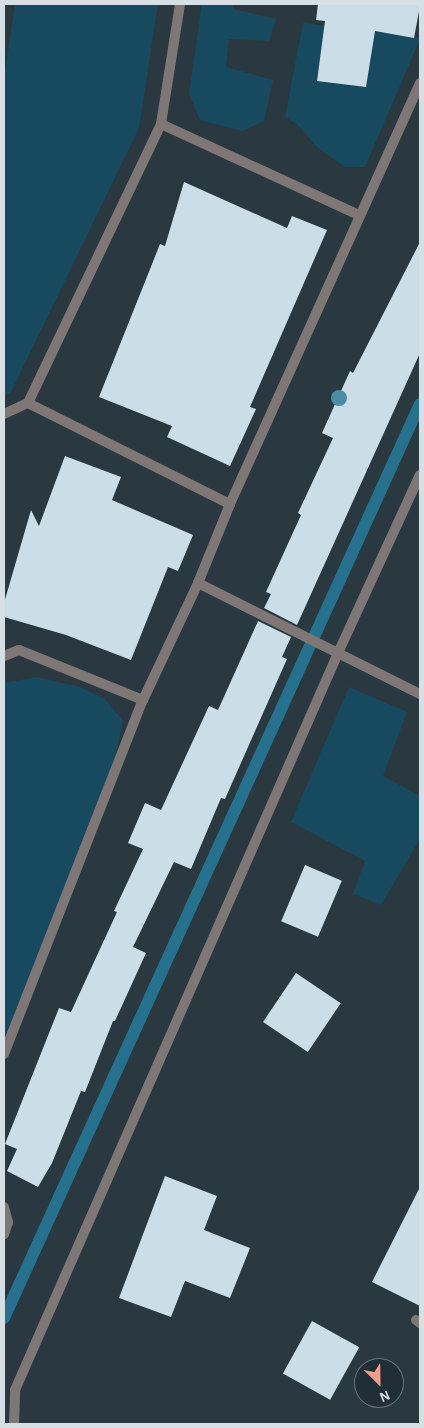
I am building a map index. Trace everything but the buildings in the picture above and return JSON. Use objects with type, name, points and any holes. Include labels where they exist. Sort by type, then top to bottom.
[{"type":"street","points":[[4,414],[28,403],[161,124],[180,4]]},
{"type":"street","points":[[4,1054],[143,700],[198,583],[230,504],[420,83]]},
{"type":"street","points":[[161,124],[359,215]]},
{"type":"street","points":[[28,403],[230,504]]},
{"type":"street","points":[[14,1424],[15,1390],[333,651],[420,476]]},
{"type":"street","points":[[198,583],[420,694]]},
{"type":"street","points":[[4,656],[19,650],[143,700]]},
{"type":"street","points":[[4,1207],[8,1222],[4,1234]]},
{"type":"shaded area","points":[[15,4],[158,4],[139,128],[11,392],[4,396],[4,79]]},
{"type":"shaded area","points":[[202,4],[233,4],[233,9],[276,19],[269,41],[229,39],[226,67],[273,80],[264,121],[242,131],[200,120],[189,94]]},
{"type":"shaded area","points":[[303,23],[419,37],[420,29],[420,39],[365,167],[345,167],[318,148],[297,124],[285,117]]},
{"type":"shaded area","points":[[37,677],[80,687],[105,699],[123,721],[107,793],[4,1054],[4,683]]},
{"type":"shaded area","points":[[349,687],[407,712],[383,776],[420,796],[420,839],[381,905],[353,894],[365,861],[291,822]]},
{"type":"waterway","points":[[4,1318],[420,404]]}]
